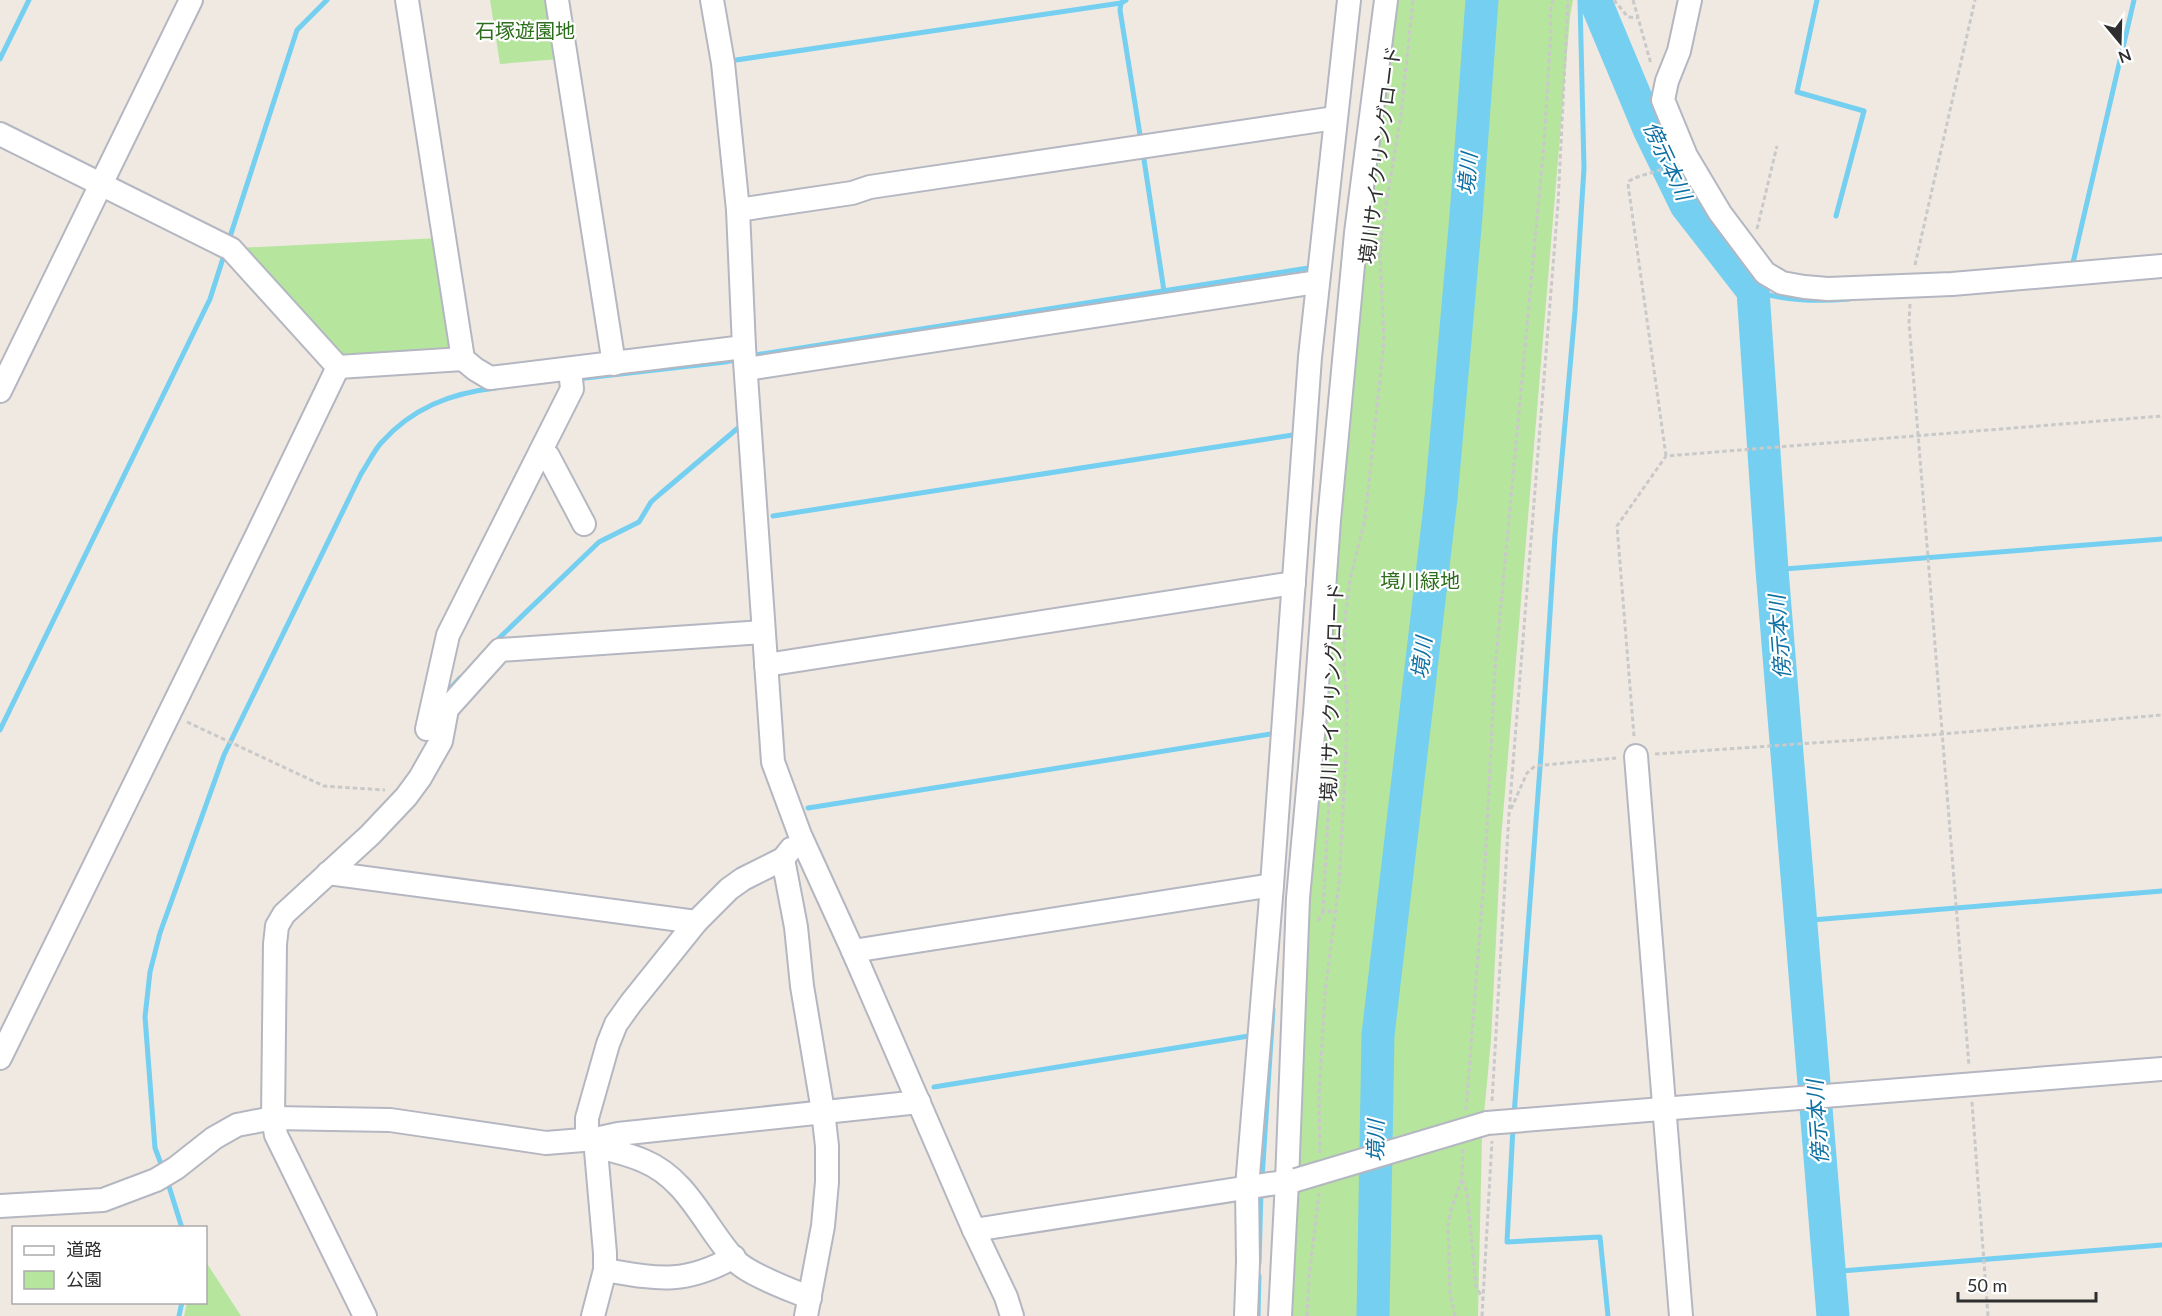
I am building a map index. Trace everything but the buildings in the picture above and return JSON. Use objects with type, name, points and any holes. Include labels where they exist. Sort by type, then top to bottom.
[{"type":"street","points":[[0,392],[191,0]]},
{"type":"street","points":[[407,0],[463,359],[490,378],[614,364],[745,358],[1317,282]]},
{"type":"street","points":[[557,0],[614,364]]},
{"type":"street","points":[[712,0],[723,63],[738,210],[745,358],[773,762],[800,836],[853,951],[974,1230],[1006,1297],[1012,1316]]},
{"type":"street","points":[[1246,1316],[1247,1187],[1317,282],[1349,0]]},
{"type":"street","points":[[1280,1316],[1298,898],[1315,713],[1329,520],[1356,233],[1386,0]]},
{"type":"street","points":[[1690,0],[1679,51],[1667,81],[1663,100],[1687,157],[1720,213],[1765,273],[1782,283],[1828,289],[1952,284],[2162,266]]},
{"type":"street","points":[[738,210],[852,193],[870,187],[1335,118]]},
{"type":"street","points":[[0,134],[231,249],[338,367]]},
{"type":"street","points":[[338,367],[463,359]]},
{"type":"street","points":[[0,1058],[338,367]]},
{"type":"street","points":[[365,1316],[276,1135],[273,1118],[277,926],[284,914],[370,835],[411,791],[441,741],[440,706],[448,635],[572,389],[570,369]]},
{"type":"street","points":[[541,451],[548,456],[584,524]]},
{"type":"street","points":[[766,665],[1294,583]]},
{"type":"street","points":[[394,791],[424,741],[440,706],[500,650],[763,632]]},
{"type":"street","points":[[1636,756],[1681,1316]]},
{"type":"street","points":[[593,1316],[604,1270],[605,1253],[587,1118],[616,1024],[696,922],[729,889],[743,879],[783,859],[800,836]]},
{"type":"street","points":[[592,1142],[646,1161],[665,1174],[688,1196],[737,1263],[808,1307],[823,1226],[827,1146],[802,986],[796,927],[783,859]]},
{"type":"street","points":[[328,873],[696,922]]},
{"type":"street","points":[[853,951],[1272,885]]},
{"type":"street","points":[[974,1230],[1286,1181],[1482,1120],[2162,1069]]},
{"type":"street","points":[[0,1206],[103,1200],[156,1179],[176,1168],[214,1138],[237,1125],[273,1118],[390,1120],[546,1143],[592,1142],[618,1134],[919,1102]]},
{"type":"street","points":[[604,1270],[668,1279],[702,1273],[734,1257]]},
{"type":"path","name":"境川サイクリングロード","points":[[1320,1155],[1319,1096],[1324,1016],[1339,884],[1346,754],[1345,618],[1350,580],[1365,519],[1384,341],[1380,284],[1382,233],[1391,164],[1401,115],[1413,0]]},
{"type":"path","points":[[1482,1316],[1485,865],[1495,669],[1544,144],[1550,13],[1553,0]]},
{"type":"path","points":[[1482,1120],[1493,1087],[1509,814],[1558,204],[1568,0]]},
{"type":"path","points":[[1614,0],[1628,16],[1637,18]]},
{"type":"path","points":[[1633,0],[1652,68]]},
{"type":"path","points":[[1975,0],[1911,285],[1908,322],[1989,1316]]},
{"type":"path","points":[[1748,249],[1758,227],[1777,146]]},
{"type":"path","points":[[1636,756],[1617,526],[1666,456],[1628,184],[1635,177],[1661,170]]},
{"type":"path","points":[[1666,456],[2162,416]]},
{"type":"path","points":[[169,714],[324,786],[394,791]]},
{"type":"path","points":[[1509,814],[1527,773],[1535,766],[2162,715]]},
{"type":"path","points":[[1455,1316],[1450,1293],[1448,1226],[1450,1210],[1462,1178],[1464,1144]]},
{"type":"path","points":[[1462,1178],[1467,1192],[1476,1286],[1483,1299]]},
{"type":"path","points":[[1307,1316],[1319,1190]]},
{"type":"green space","name":"石塚遊園地","points":[[490,0],[551,0],[559,59],[500,64]]},
{"type":"green space","name":"境川緑地","points":[[1385,0],[1573,0],[1501,839],[1491,1040],[1482,1136],[1478,1316],[1278,1316],[1287,1146]]},
{"type":"green space","points":[[440,238],[458,352],[348,361],[238,248]]},
{"type":"green space","points":[[207,1264],[241,1316],[184,1316],[187,1304],[207,1304]]},
{"type":"waterway","points":[[0,59],[29,0]]},
{"type":"waterway","points":[[228,243],[297,30],[327,0]]},
{"type":"waterway","points":[[1126,0],[1121,3],[1120,10],[1141,141]]},
{"type":"waterway","name":"境川","points":[[1373,1316],[1378,1035],[1441,498],[1482,0]]},
{"type":"waterway","points":[[1514,1115],[1584,168],[1580,0]]},
{"type":"waterway","name":"傍示本川","points":[[1595,0],[1649,129],[1686,205],[1753,291],[1772,570],[1833,1316]]},
{"type":"waterway","points":[[1817,0],[1797,92],[1864,111],[1836,216]]},
{"type":"waterway","points":[[2072,267],[2134,0]]},
{"type":"waterway","points":[[736,60],[1121,3]]},
{"type":"waterway","points":[[1143,153],[1164,291]]},
{"type":"waterway","points":[[0,730],[210,299],[225,252]]},
{"type":"waterway","points":[[749,356],[1315,267]]},
{"type":"waterway","points":[[1753,291],[1801,300],[1849,299]]},
{"type":"waterway","points":[[577,379],[740,359]]},
{"type":"waterway","points":[[163,1169],[155,1148],[145,1017],[150,972],[160,933],[224,755],[361,474],[378,447],[406,420],[433,404],[463,394],[496,388]]},
{"type":"waterway","points":[[494,643],[599,542],[639,522],[651,502],[738,428]]},
{"type":"waterway","points":[[773,516],[1299,434]]},
{"type":"waterway","points":[[1772,570],[2162,539]]},
{"type":"waterway","points":[[446,693],[460,678]]},
{"type":"waterway","points":[[808,808],[1277,733]]},
{"type":"waterway","points":[[1800,921],[2162,891]]},
{"type":"waterway","points":[[1262,1179],[1273,1009]]},
{"type":"waterway","points":[[934,1087],[1255,1035]]},
{"type":"waterway","points":[[1513,1127],[1507,1242],[1600,1237],[1608,1316]]},
{"type":"waterway","points":[[167,1180],[181,1226]]},
{"type":"waterway","points":[[1259,1263],[1261,1192]]},
{"type":"waterway","points":[[1829,1272],[2162,1245]]},
{"type":"waterway","points":[[1258,1316],[1259,1276]]},
{"type":"waterway","points":[[179,1316],[182,1304]]}]
